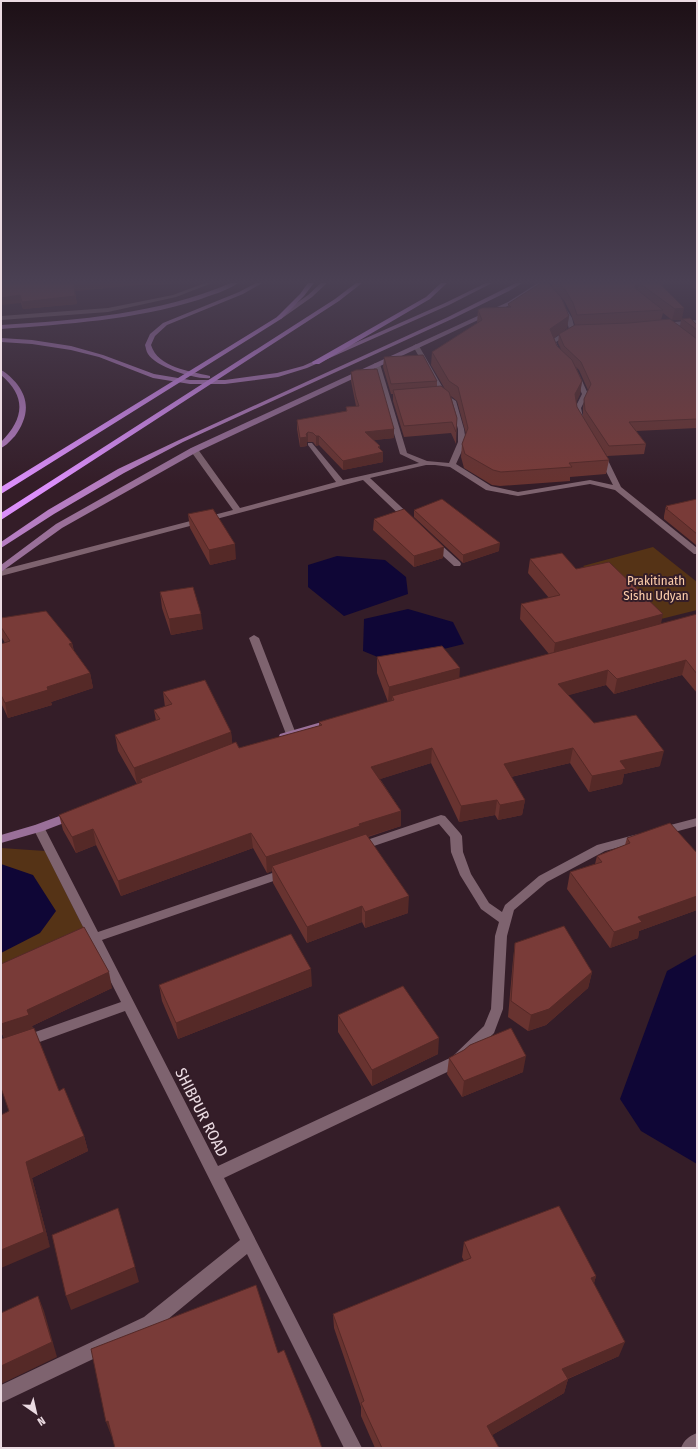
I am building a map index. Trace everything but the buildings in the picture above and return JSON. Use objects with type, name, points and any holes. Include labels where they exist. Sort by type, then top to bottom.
[{"type":"highway","points":[[1,491],[227,351]]},
{"type":"highway","points":[[1,517],[259,351]]},
{"type":"highway","points":[[316,362],[337,351]]},
{"type":"main road","points":[[80,351],[102,356],[153,376],[190,382],[226,382],[292,371],[342,351]]},
{"type":"main road","points":[[150,351],[154,358],[161,363],[171,368],[197,375],[228,378],[262,377]]},
{"type":"main road","points":[[1,546],[51,512],[121,471],[188,438],[379,351]]},
{"type":"main road","points":[[1,372],[19,391],[24,406],[20,423],[9,439],[1,446]]},
{"type":"street","points":[[1,569],[59,526],[194,450],[406,351]]},
{"type":"street","points":[[419,351],[443,394],[452,401],[461,429],[462,442],[452,465]]},
{"type":"street","points":[[557,351],[559,357]]},
{"type":"street","points":[[377,364],[390,397],[404,454],[426,463]]},
{"type":"street","points":[[570,366],[575,371],[585,394],[578,408],[579,420],[587,432]]},
{"type":"street","points":[[431,395],[443,394]]},
{"type":"street","points":[[310,444],[341,483]]},
{"type":"street","points":[[194,450],[238,511]]},
{"type":"street","points":[[598,450],[609,468],[618,488],[697,552]]},
{"type":"street","points":[[1,573],[341,483],[426,463],[452,465],[489,488],[518,494],[590,482],[618,488]]},
{"type":"street","points":[[365,478],[416,526]]},
{"type":"street","points":[[431,541],[457,564]]},
{"type":"street","points":[[254,638],[291,734]]},
{"type":"street","points":[[271,739],[345,719]]},
{"type":"street","points":[[1,838],[39,828],[82,811]]},
{"type":"street","points":[[350,850],[441,819],[456,836],[457,852],[466,875],[485,906],[505,920]]},
{"type":"street","points":[[214,1175],[457,1061],[489,1029],[497,1010],[501,936],[509,908],[543,879],[601,848],[697,822]]},
{"type":"street","name":"SHIBPUR ROAD","points":[[39,828],[353,1448]]},
{"type":"street","points":[[94,938],[298,868]]},
{"type":"street","points":[[1,1050],[128,1005]]},
{"type":"street","points":[[1,1394],[150,1323],[248,1243]]},
{"type":"street","points":[[690,1448],[697,1442]]},
{"type":"green space","name":"Prakitinath Sishu Udyan","points":[[653,547],[697,582],[697,610],[649,622],[583,566]]},
{"type":"green space","points":[[1,848],[45,851],[88,937],[1,978]]},
{"type":"shaded area","points":[[337,556],[385,560],[406,577],[408,594],[344,616],[308,587],[308,565]]},
{"type":"shaded area","points":[[408,609],[453,622],[464,644],[390,662],[363,651],[364,619]]},
{"type":"shaded area","points":[[1,864],[33,875],[56,911],[40,933],[1,953]]},
{"type":"shaded area","points":[[697,954],[697,1164],[641,1131],[620,1099],[667,971]]}]
